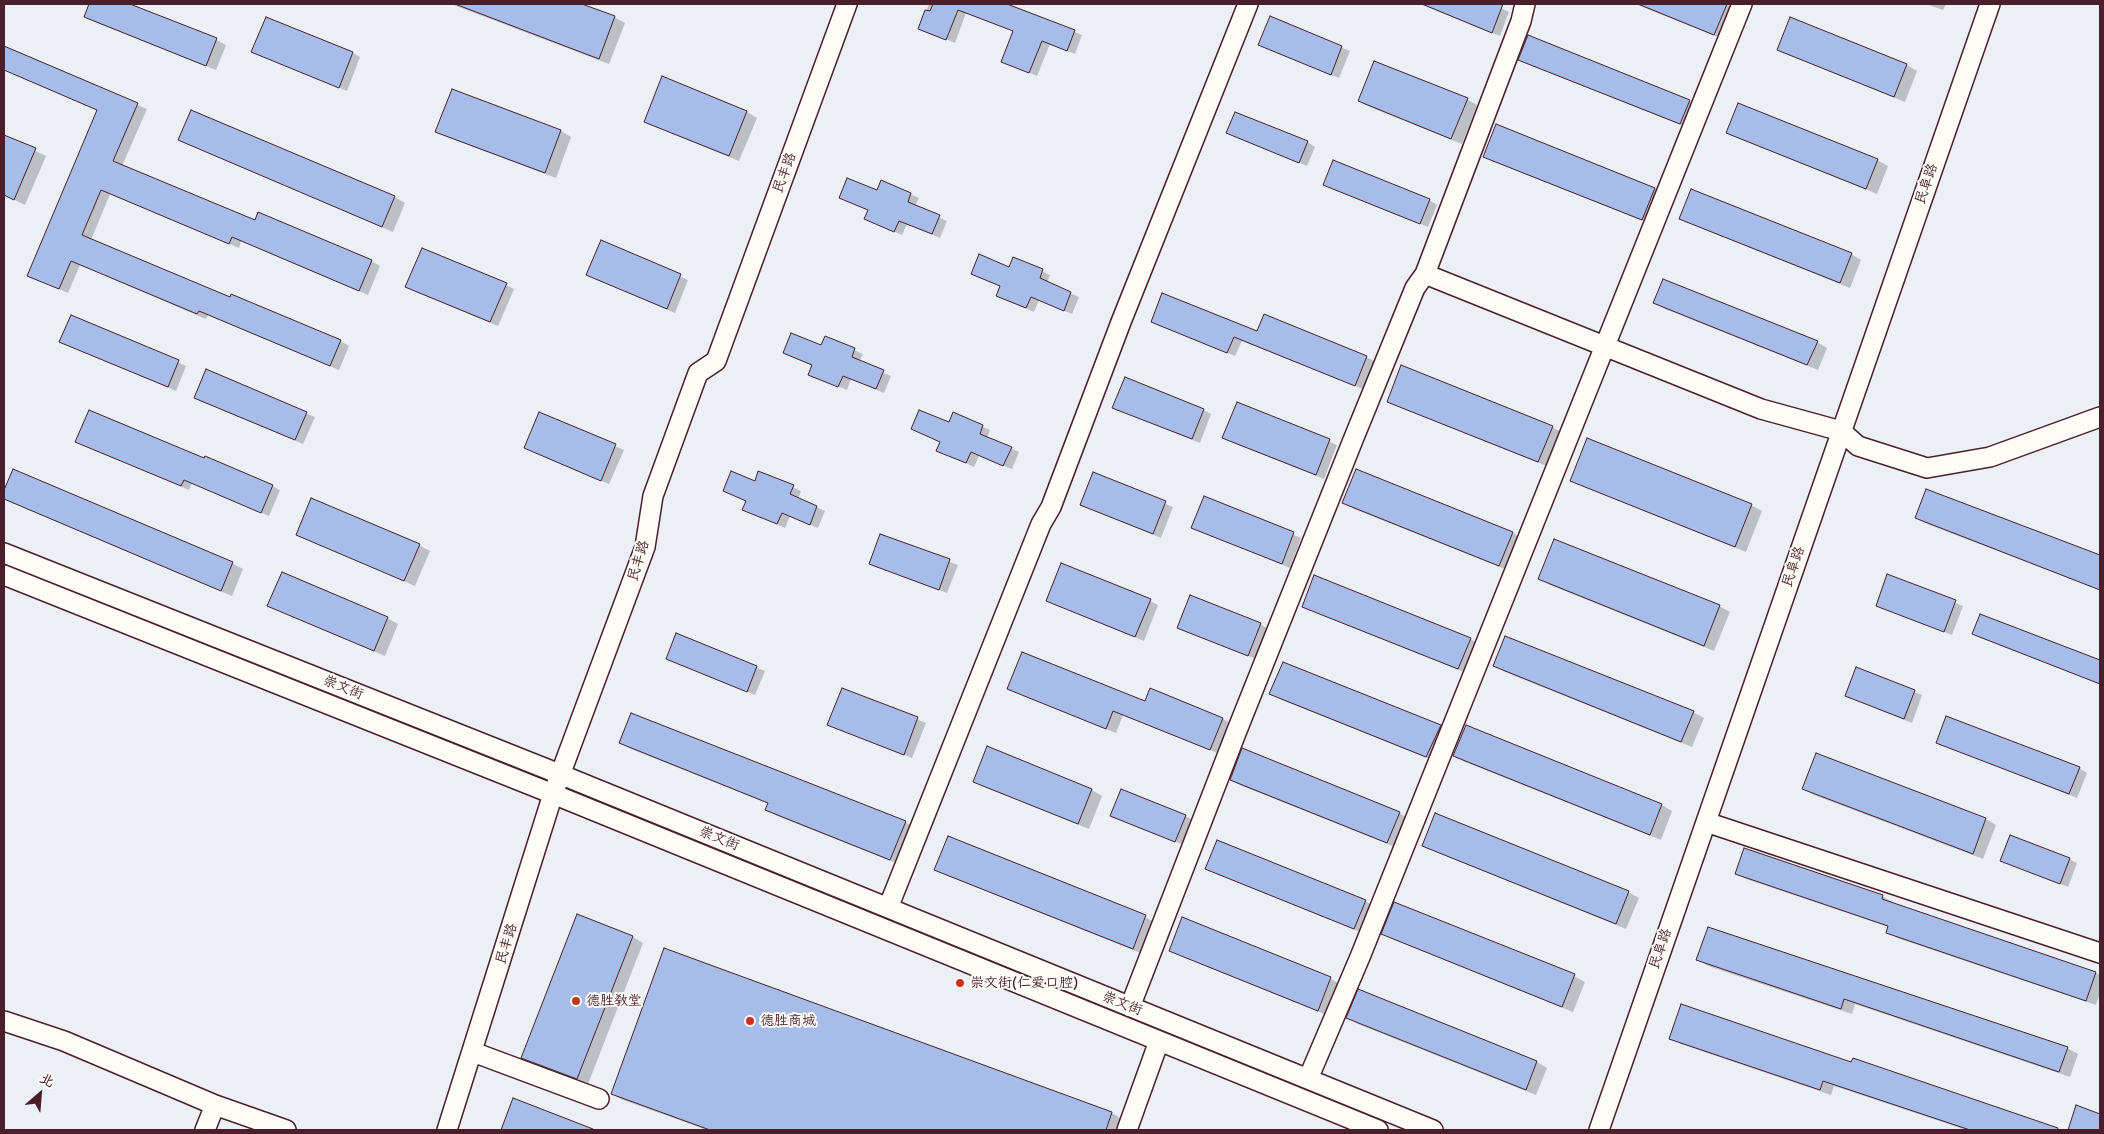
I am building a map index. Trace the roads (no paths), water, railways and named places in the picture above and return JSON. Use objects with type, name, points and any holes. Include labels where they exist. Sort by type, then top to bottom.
[{"type":"street","name":"民丰路","points":[[447,1130],[553,794],[562,775],[645,547],[653,496],[694,381],[698,373],[716,361],[847,4]]},
{"type":"street","points":[[888,908],[1041,524],[1051,507],[1121,322],[1248,4]]},
{"type":"street","points":[[1130,1007],[1353,440],[1415,288],[1425,274],[1521,21],[1525,4]]},
{"type":"street","points":[[1308,1080],[1360,957],[1742,4]]},
{"type":"street","name":"民阜路","points":[[1599,1130],[1990,4]]},
{"type":"street","points":[[1425,274],[1761,409],[1841,431],[1858,446],[1927,468],[1990,457],[2100,418]]},
{"type":"street","name":"崇文街","points":[[4,553],[562,775],[1433,1130]]},
{"type":"street","name":"崇文街","points":[[4,575],[553,794],[1376,1130]]},
{"type":"street","points":[[1706,822],[2100,953]]},
{"type":"street","points":[[6,1028],[64,1041],[215,1106],[286,1130]]},
{"type":"street","points":[[1127,1130],[1158,1041]]},
{"type":"street","points":[[473,1052],[599,1099]]},
{"type":"street","points":[[205,1130],[215,1106]]},
{"type":"street","points":[[1376,1130],[1383,1110]]},
{"type":"place","name":"崇文街(仁爱口腔)","points":[[960,983]]},
{"type":"place","name":"德胜教堂","points":[[576,1001]]},
{"type":"place","name":"德胜商城","points":[[750,1021]]}]
